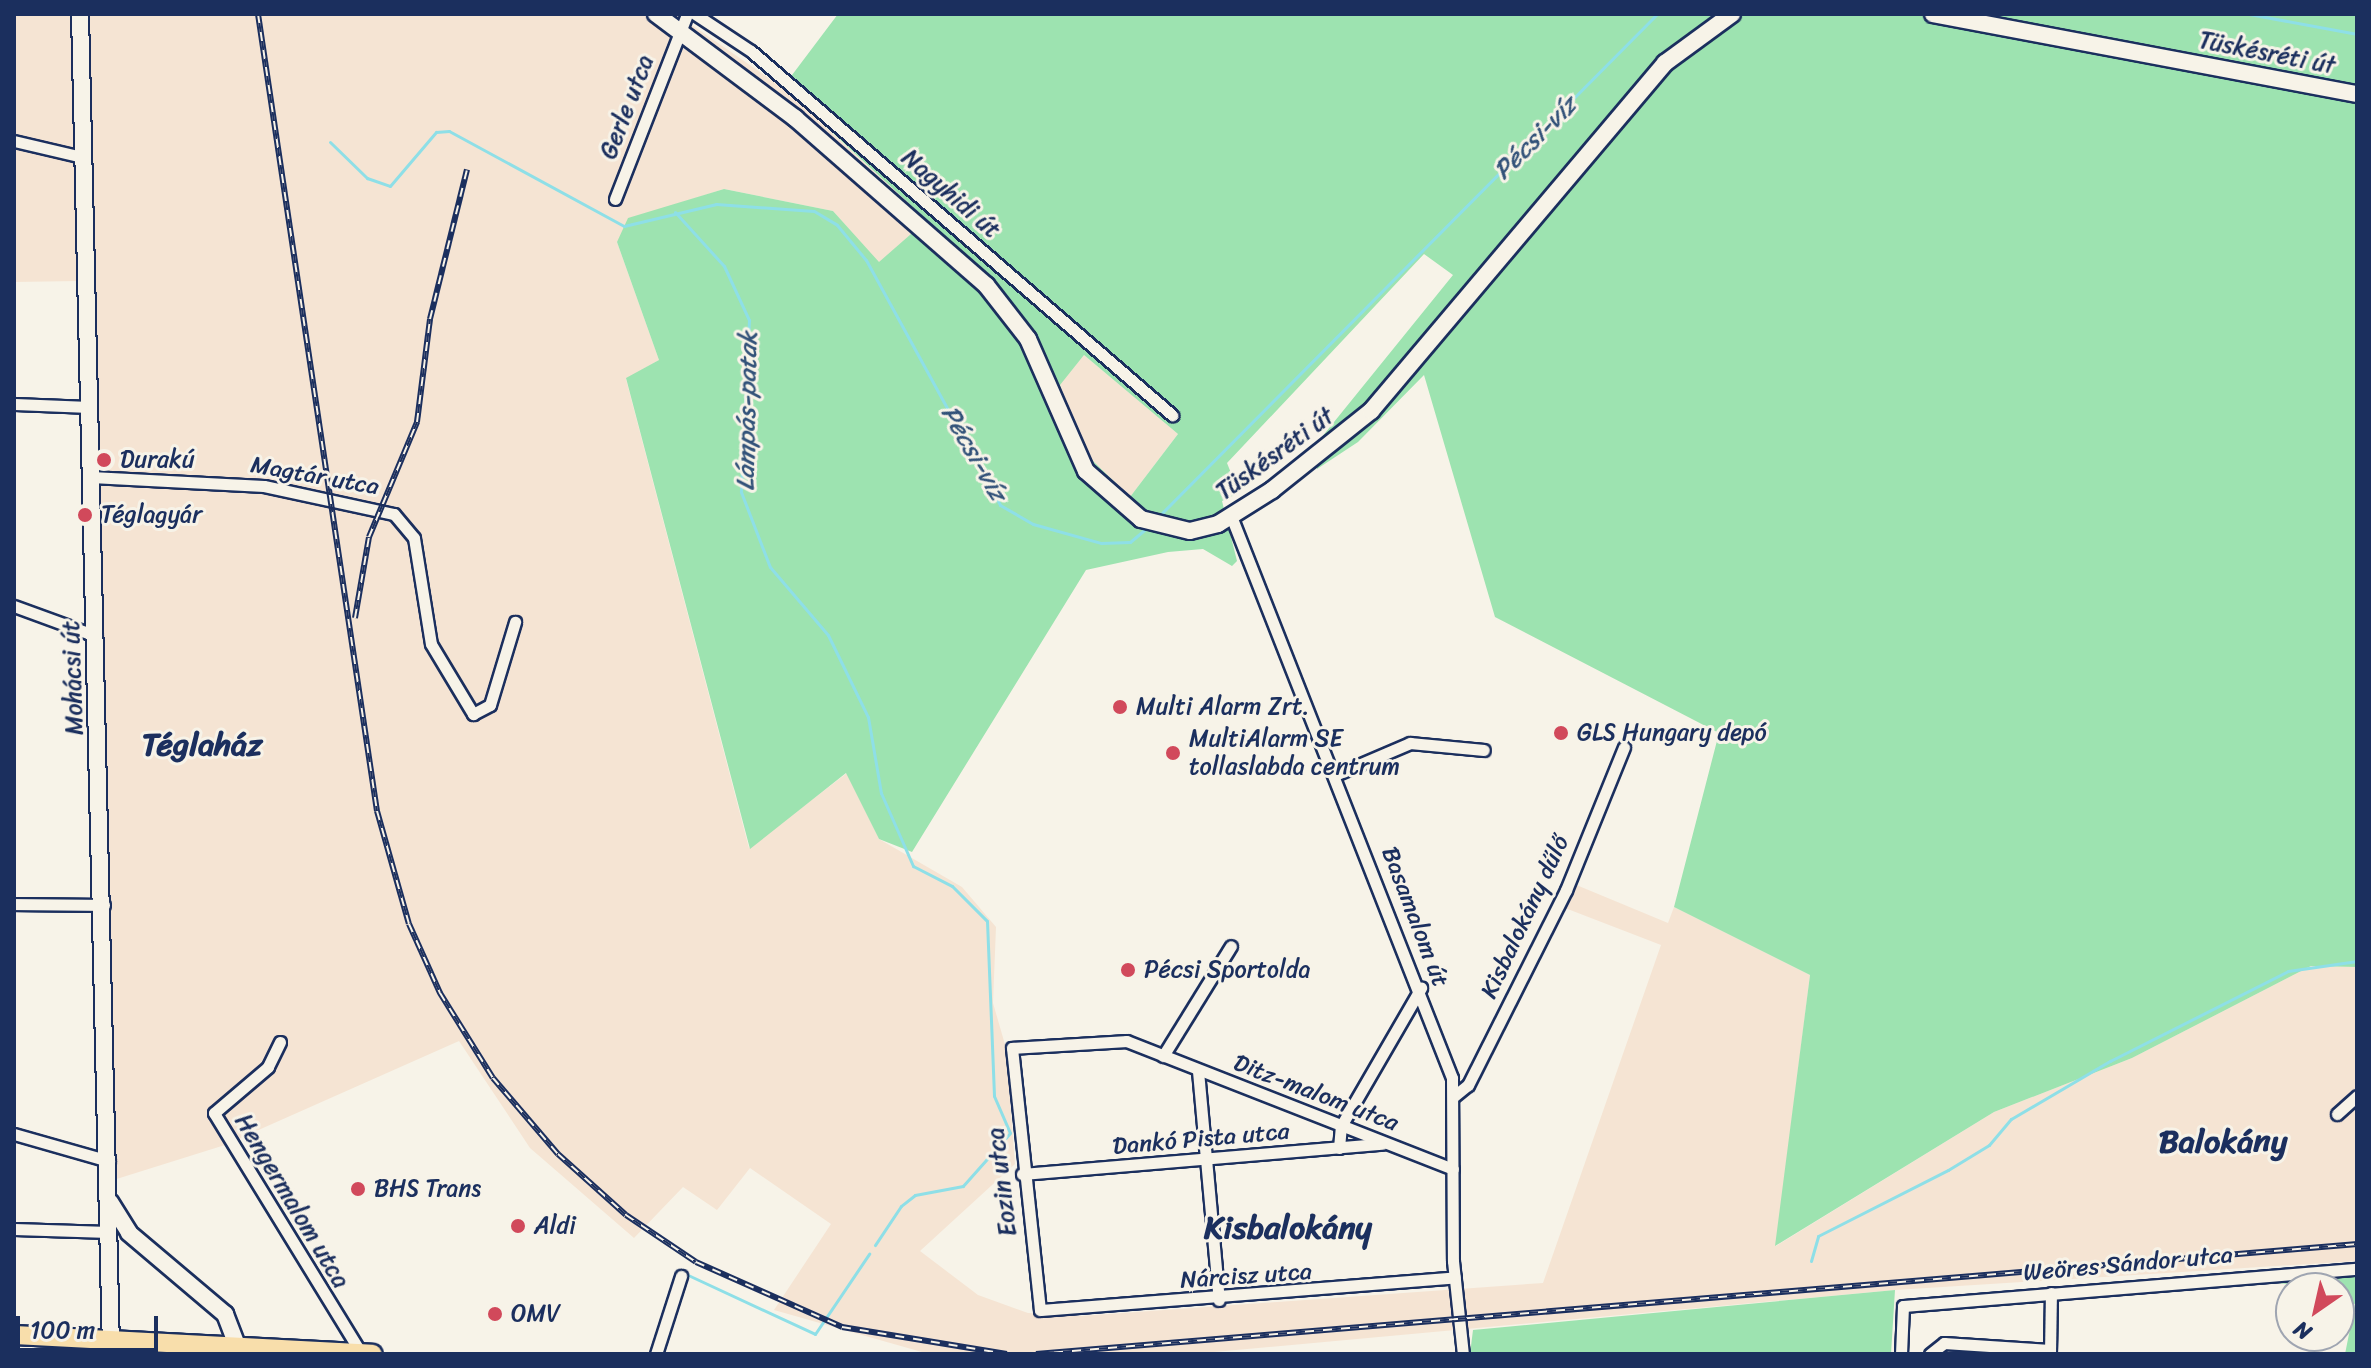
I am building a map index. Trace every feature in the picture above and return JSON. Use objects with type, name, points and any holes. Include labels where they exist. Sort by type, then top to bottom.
[{"type":"main road","points":[[14,1335],[111,1347],[237,1345],[372,1354]]},
{"type":"street","name":"Mohácsi út","points":[[80,14],[104,905],[111,1347]]},
{"type":"street","name":"Tüskésréti út","points":[[656,14],[795,118],[986,285],[1033,347],[1080,462],[1141,519],[1159,527],[1200,530],[1231,516],[1371,411],[1665,63],[1732,14]]},
{"type":"street","name":"Gerle utca","points":[[615,199],[687,14]]},
{"type":"street","name":"Nagyhidi út","points":[[695,14],[751,51],[1172,415]]},
{"type":"street","name":"Tüskésréti út","points":[[1933,14],[2357,94]]},
{"type":"street","points":[[14,141],[82,157]]},
{"type":"street","points":[[14,404],[90,407]]},
{"type":"street","name":"Magtár utca","points":[[91,477],[264,486],[394,514],[414,538],[431,644],[473,714],[490,705],[515,622]]},
{"type":"street","name":"Basamalom út","points":[[1231,516],[1421,988],[1453,1097],[1455,1277],[1463,1354]]},
{"type":"street","points":[[14,606],[96,636]]},
{"type":"street","points":[[1335,775],[1410,743],[1484,750]]},
{"type":"street","name":"Kisbalokány dűlő","points":[[1453,1097],[1468,1085],[1566,890],[1624,747]]},
{"type":"street","points":[[14,904],[104,905]]},
{"type":"street","points":[[1163,1056],[1231,946]]},
{"type":"street","points":[[1339,1148],[1341,1126],[1421,988]]},
{"type":"street","name":"Ditz-malom utca","points":[[1012,1048],[1111,1040],[1163,1056],[1453,1169]]},
{"type":"street","name":"Hengermalom utca","points":[[280,1042],[268,1067],[214,1113],[361,1353]]},
{"type":"street","name":"Eozin utca","points":[[1012,1048],[1022,1174],[1040,1310]]},
{"type":"street","points":[[1198,1071],[1219,1300]]},
{"type":"street","points":[[2337,1114],[2357,1096]]},
{"type":"street","points":[[14,1134],[109,1161]]},
{"type":"street","name":"Dankó Pista utca","points":[[1022,1174],[1205,1163],[1383,1144]]},
{"type":"street","points":[[110,1200],[141,1244],[225,1314],[237,1345]]},
{"type":"street","points":[[14,1229],[141,1244]]},
{"type":"street","name":"Weöres Sándor utca","points":[[1901,1354],[1903,1306],[2357,1269]]},
{"type":"street","points":[[656,1354],[681,1276]]},
{"type":"street","name":"Nárcisz utca","points":[[1040,1310],[1219,1300],[1455,1277]]},
{"type":"street","points":[[1930,1354],[1944,1343],[2050,1352],[2051,1293]]},
{"type":"shaded area","points":[[14,14],[676,14],[783,88],[927,220],[879,263],[833,211],[724,189],[683,202],[617,242],[659,360],[626,379],[749,848],[847,773],[879,839],[962,887],[996,927],[993,1003],[1006,1048],[1015,1164],[920,1251],[978,1295],[1028,1313],[1081,1316],[1543,1283],[1661,945],[1565,908],[1574,884],[1668,923],[1674,907],[1810,975],[1776,1246],[1994,1112],[2132,1058],[2311,966],[2357,967],[2357,1261],[1895,1290],[1192,1354],[929,1354],[774,1310],[831,1224],[750,1168],[717,1210],[683,1187],[634,1238],[530,1148],[459,1041],[225,1145],[107,1182],[79,281],[14,282]]},
{"type":"shaded area","points":[[1084,355],[1178,434],[1130,497],[1092,460],[1070,417],[1060,384]]},
{"type":"green space","points":[[838,14],[2357,14],[2357,967],[2311,966],[2132,1058],[1994,1112],[1775,1246],[1810,975],[1674,907],[1719,733],[1495,617],[1424,375],[1358,442],[1317,469],[1317,443],[1453,275],[1424,254],[1227,463],[1239,493],[1222,501],[1237,561],[1232,566],[1203,549],[1168,552],[1086,570],[912,852],[879,839],[846,773],[750,849],[626,378],[659,360],[617,242],[628,218],[724,189],[833,211],[879,262],[927,220],[783,87]],"holes":[[[1084,355],[1178,434],[1130,497],[1092,460],[1070,417],[1060,385]]]},
{"type":"green space","points":[[2355,1276],[2357,1354],[2345,1354],[2355,1352]]},
{"type":"green space","points":[[1895,1290],[1891,1354],[1470,1354],[1473,1330]]},
{"type":"waterway","name":"Pécsi-víz","points":[[1157,518],[1657,14]]},
{"type":"waterway","name":"Pécsi-víz","points":[[2249,14],[2357,34]]},
{"type":"waterway","name":"Pécsi-víz","points":[[330,142],[367,178],[390,186],[436,132],[449,131],[624,226],[716,204],[814,211],[837,225],[866,260],[1000,505],[1033,524],[1101,543],[1130,542],[1149,526]]},
{"type":"waterway","name":"Lámpás-patak","points":[[675,212],[724,266],[749,320],[741,492],[770,567],[828,635],[868,717],[881,793],[913,866],[952,886],[987,921],[994,1096],[1010,1133],[963,1186],[915,1195],[901,1206],[875,1245]]},
{"type":"waterway","points":[[1811,1261],[1818,1236],[1948,1170],[1989,1145],[2011,1119],[2110,1061],[2288,971],[2357,961]]},
{"type":"waterway","name":"Lámpás-patak","points":[[688,1275],[815,1334],[869,1254]]},
{"type":"railway","points":[[258,14],[377,811],[409,924],[440,993],[493,1078],[558,1154],[626,1215],[696,1262],[842,1327],[1007,1354]]},
{"type":"railway","points":[[355,618],[369,537],[417,422],[430,319],[467,169]]},
{"type":"railway","points":[[1036,1354],[2357,1244]]},
{"type":"place","name":"Durakú","points":[[104,460]]},
{"type":"place","name":"Téglagyár","points":[[85,515]]},
{"type":"place","name":"Multi Alarm Zrt.","points":[[1120,707]]},
{"type":"place","name":"GLS Hungary depó","points":[[1561,733]]},
{"type":"place","name":"MultiAlarm SE tollaslabda centrum","points":[[1173,753]]},
{"type":"place","name":"Pécsi Sportolda","points":[[1128,970]]},
{"type":"place","name":"BHS Trans","points":[[358,1189]]},
{"type":"place","name":"Aldi","points":[[518,1226]]},
{"type":"place","name":"OMV","points":[[495,1314]]},
{"type":"district","name":"Téglaház","points":[[202,745]]},
{"type":"district","name":"Balokány","points":[[2223,1142]]},
{"type":"district","name":"Kisbalokány","points":[[1288,1228]]}]
